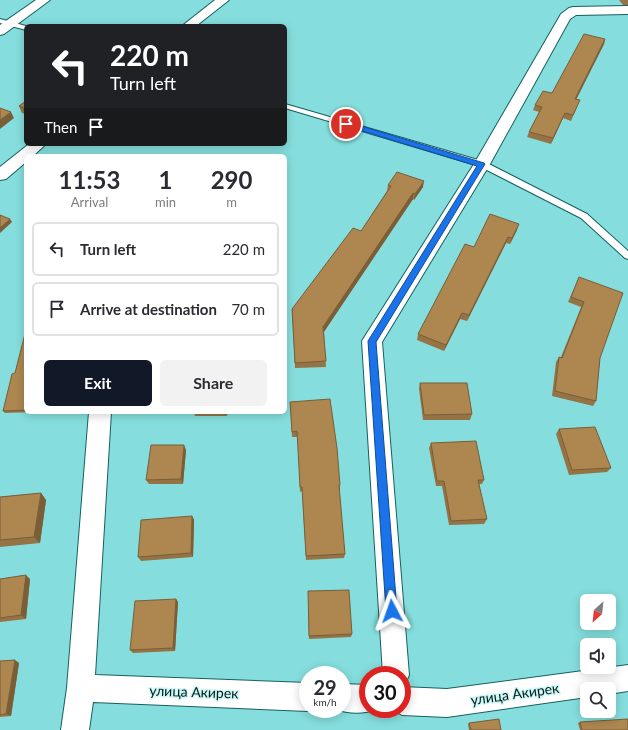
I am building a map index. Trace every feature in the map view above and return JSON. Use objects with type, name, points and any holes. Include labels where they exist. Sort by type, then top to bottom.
[{"type":"street","points":[[0,31],[6,22],[44,0]]},
{"type":"street","points":[[191,24],[223,0]]},
{"type":"street","points":[[395,666],[372,341],[482,164],[565,17],[573,11],[628,10]]},
{"type":"street","points":[[25,154],[35,146]]},
{"type":"street","points":[[0,174],[24,155]]},
{"type":"street","points":[[75,730],[81,688],[100,414]]},
{"type":"street","name":"улица Акирек","points":[[411,701],[447,703],[628,678]]},
{"type":"street","name":"улица Акирек","points":[[81,688],[299,697]]},
{"type":"lane","points":[[6,22],[24,27]]},
{"type":"lane","points":[[287,107],[482,164],[584,216],[628,256]]},
{"type":"building","points":[[584,34],[605,39],[575,99],[580,100],[573,115],[565,113],[553,138],[529,132],[542,107],[535,105],[543,91],[552,93]]},
{"type":"building","points":[[24,102],[24,108],[19,106]]},
{"type":"building","points":[[0,108],[11,112],[0,120]]},
{"type":"building","points":[[397,172],[424,181],[415,194],[413,193],[323,327],[326,361],[295,363],[292,309],[353,228],[361,231],[391,186],[388,185]]},
{"type":"building","points":[[490,214],[519,224],[512,238],[508,237],[469,315],[462,313],[446,345],[418,334],[465,244],[474,247]]},
{"type":"building","points":[[0,215],[10,219],[0,228]]},
{"type":"building","points":[[579,277],[623,293],[600,358],[596,401],[555,391],[559,357],[562,358],[584,302],[571,297]]},
{"type":"building","points":[[24,338],[24,410],[3,411],[12,374],[15,373]]},
{"type":"building","points":[[420,383],[467,383],[472,414],[424,415]]},
{"type":"building","points":[[330,399],[337,448],[345,554],[306,556],[297,431],[292,432],[290,402]]},
{"type":"building","points":[[595,427],[611,468],[572,470],[559,429]]},
{"type":"building","points":[[476,441],[484,480],[478,480],[487,519],[451,521],[444,481],[437,481],[431,443]]},
{"type":"building","points":[[151,445],[184,445],[181,479],[146,480]]},
{"type":"building","points":[[41,493],[34,537],[0,540],[0,497]]},
{"type":"building","points":[[192,516],[191,553],[138,557],[141,520]]},
{"type":"building","points":[[26,575],[21,615],[0,618],[0,579]]},
{"type":"building","points":[[349,590],[352,634],[309,636],[308,591]]},
{"type":"building","points":[[176,599],[173,648],[130,650],[135,601]]},
{"type":"building","points":[[15,660],[6,714],[0,715],[0,661]]},
{"type":"building","points":[[499,719],[501,730],[471,730],[469,723]]},
{"type":"building","points":[[628,719],[628,730],[582,730],[580,722]]},
{"type":"route","points":[[346,124],[482,164],[372,341],[392,611]]}]
